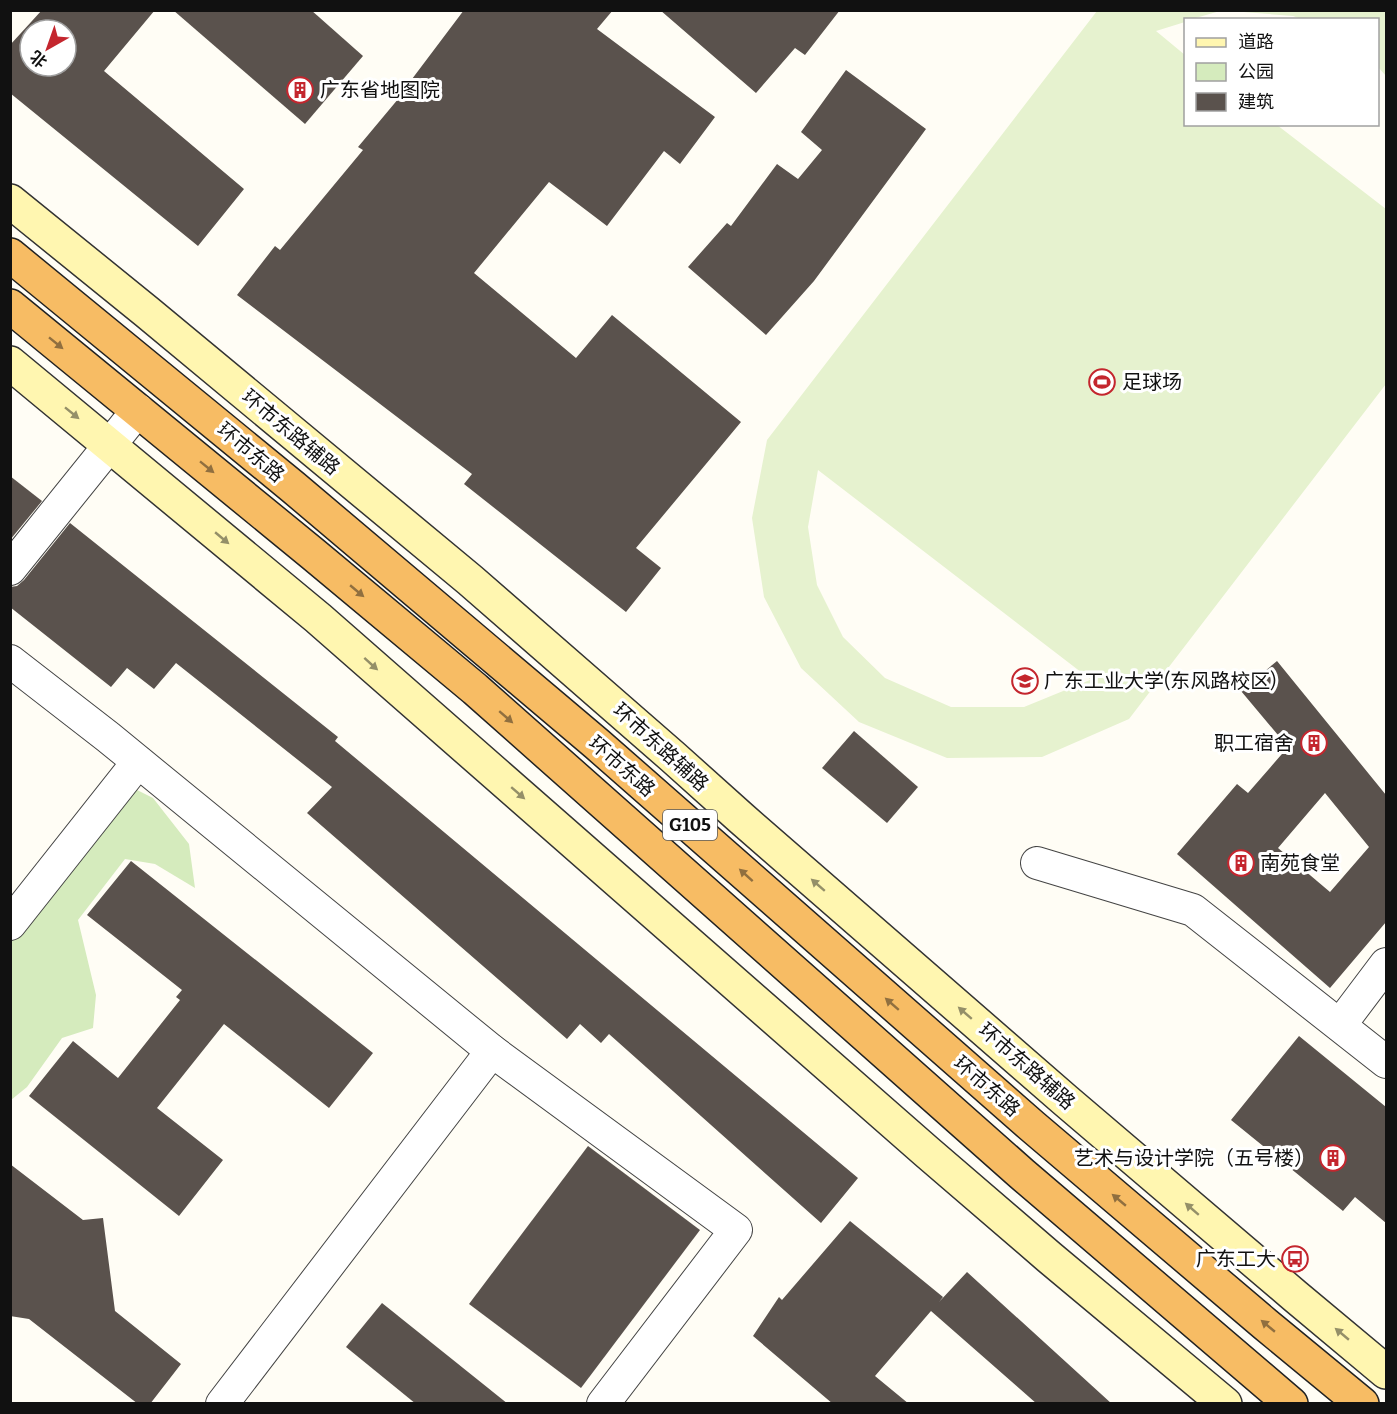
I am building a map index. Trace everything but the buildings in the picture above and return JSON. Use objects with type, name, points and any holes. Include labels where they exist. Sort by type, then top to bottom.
[{"type":"highway","name":"环市东路","points":[[10,255],[311,502],[597,744],[1024,1118],[1362,1404]]},
{"type":"highway","name":"环市东路","points":[[10,306],[475,689],[1004,1158],[1292,1404]]},
{"type":"main road","name":"环市东路辅路","points":[[10,201],[470,580],[1065,1100],[1386,1372]]},
{"type":"main road","points":[[10,363],[358,652],[918,1144],[1225,1404]]},
{"type":"street","points":[[10,569],[138,410]]},
{"type":"street","points":[[10,662],[138,762],[492,1051],[736,1230],[603,1404]]},
{"type":"street","points":[[10,924],[138,762]]},
{"type":"street","points":[[1037,863],[1193,910],[1386,1062]]},
{"type":"street","points":[[1340,1025],[1386,964]]},
{"type":"street","points":[[222,1404],[492,1051]]},
{"type":"green space","name":"足球场","points":[[1097,11],[1220,11],[1196,18],[1184,18],[1184,22],[1156,31],[1184,54],[1184,126],[1278,126],[1386,209],[1386,384],[1129,719],[1042,757],[947,758],[859,722],[801,668],[764,597],[752,518],[767,440]],"holes":[[[818,470],[1090,680],[1024,707],[951,707],[885,678],[843,637],[817,585],[808,527]]]},
{"type":"green space","points":[[1231,11],[1386,11],[1386,76],[1379,68],[1379,18],[1298,18]]},
{"type":"green space","points":[[137,790],[153,798],[189,844],[195,888],[155,864],[125,859],[78,920],[96,995],[93,1028],[62,1038],[27,1087],[11,1100],[11,940],[87,840]]},
{"type":"place","name":"广东省地图院","points":[[300,90]]},
{"type":"place","name":"足球场","points":[[1102,382]]},
{"type":"place","name":"广东工业大学(东风路校区)","points":[[1025,681]]},
{"type":"place","name":"职工宿舍","points":[[1314,743]]},
{"type":"place","name":"南苑食堂","points":[[1241,863]]},
{"type":"place","name":"艺术与设计学院（五号楼）","points":[[1333,1158]]},
{"type":"place","name":"广东工大","points":[[1295,1259]]}]
